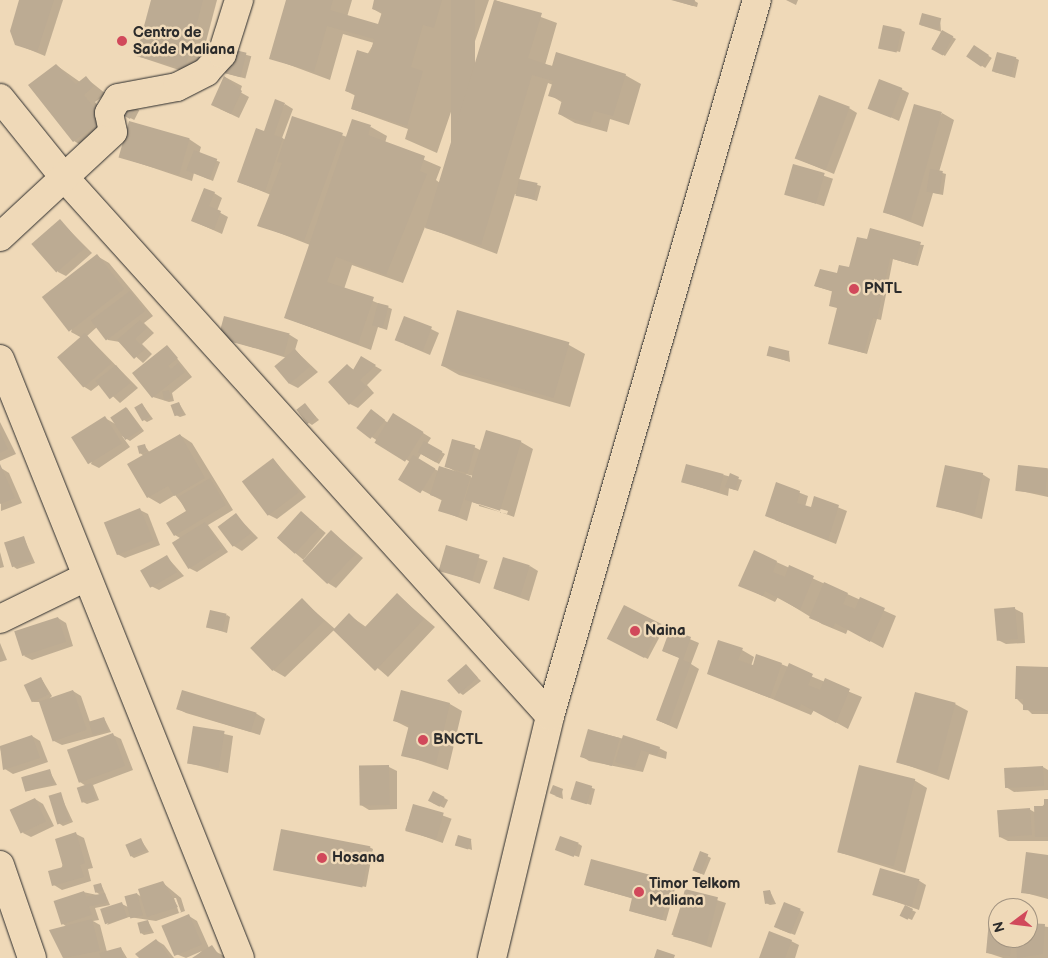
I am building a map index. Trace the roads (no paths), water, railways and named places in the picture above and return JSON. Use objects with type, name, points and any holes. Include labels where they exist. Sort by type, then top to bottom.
[{"type":"street","points":[[0,237],[63,176],[113,132],[110,113],[118,98],[177,87],[206,72],[222,54],[239,0]]},
{"type":"street","points":[[492,958],[550,716],[757,0]]},
{"type":"street","points":[[0,98],[63,176],[550,716]]},
{"type":"street","points":[[0,359],[240,958]]},
{"type":"street","points":[[0,619],[86,577]]},
{"type":"street","points":[[0,865],[32,958]]},
{"type":"place","name":"Centro de Saúde Maliana","points":[[122,41]]},
{"type":"place","name":"PNTL","points":[[854,289]]},
{"type":"place","name":"Naina","points":[[635,631]]},
{"type":"place","name":"BNCTL","points":[[423,740]]},
{"type":"place","name":"Hosana","points":[[322,858]]},
{"type":"place","name":"Timor Telkom Maliana","points":[[639,892]]}]
